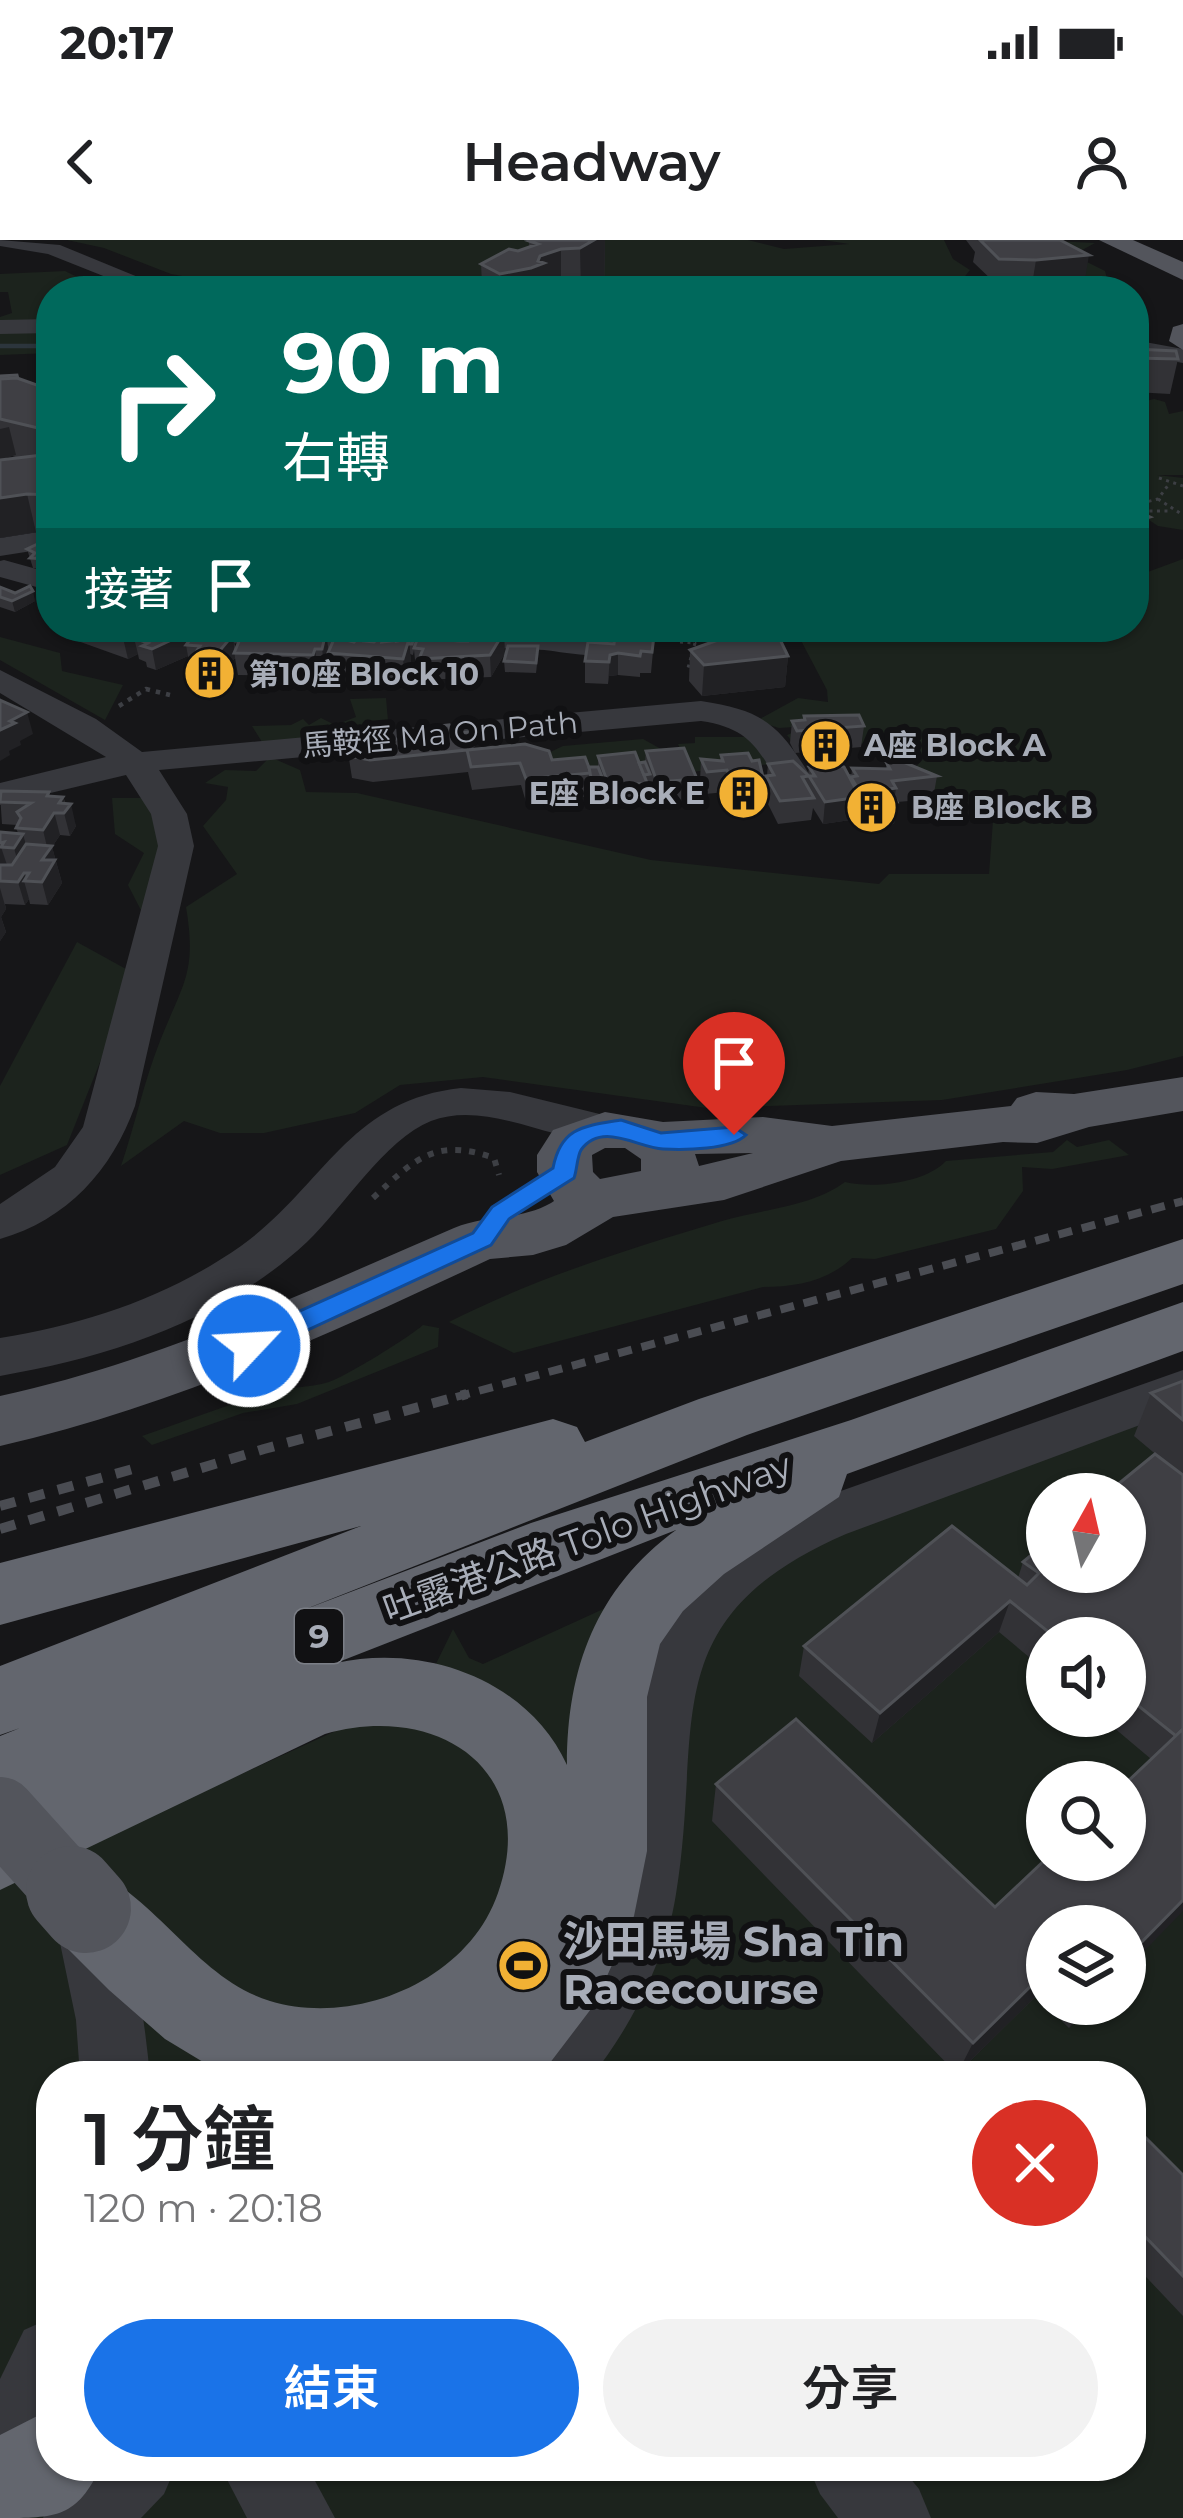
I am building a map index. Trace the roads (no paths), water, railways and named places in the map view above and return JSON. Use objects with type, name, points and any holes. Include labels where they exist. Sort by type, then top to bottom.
[{"type":"highway","name":"吐露港公路 Tolo Highway","points":[[0,1701],[376,1549],[723,1418],[1183,1261]]},
{"type":"highway","name":"吐露港公路 Tolo Highway","points":[[0,1774],[388,1608],[690,1496],[865,1442],[1183,1326]]},
{"type":"highway","points":[[0,1594],[512,1454],[723,1418]]},
{"type":"highway","points":[[493,2061],[512,2044],[562,1976],[595,1910],[607,1849],[604,1729],[609,1679],[636,1615],[662,1584],[704,1550],[865,1442]]},
{"type":"highway","points":[[0,1851],[305,1706],[373,1691],[408,1691],[479,1716],[510,1738],[541,1799],[549,1867],[523,1939],[464,2006],[437,2023],[379,2046],[308,2052],[242,2035],[174,1994],[86,1908]]},
{"type":"highway","points":[[0,2500],[36,2472]]},
{"type":"main road","points":[[1112,240],[1183,272]]},
{"type":"main road","points":[[5,1445],[72,1407],[249,1346],[482,1239],[524,1240],[584,1164],[635,1198],[659,1165],[713,1183],[832,1144],[1057,1122],[1074,1112],[1183,1094]]},
{"type":"main road","points":[[0,1813],[86,1908]]},
{"type":"street","points":[[0,240],[53,249],[122,276]]},
{"type":"street","points":[[0,327],[36,326]]},
{"type":"street","points":[[1149,335],[1183,338]]},
{"type":"street","points":[[1149,349],[1183,356]]},
{"type":"street","points":[[2,558],[36,545]]},
{"type":"street","points":[[2,558],[36,575]]},
{"type":"street","points":[[586,642],[608,645]]},
{"type":"street","points":[[0,680],[136,762],[166,803],[176,846],[113,1106],[98,1147],[84,1166],[45,1199],[0,1223]]},
{"type":"street","name":"馬鞍徑 Ma On Path","points":[[0,794],[81,771],[136,762],[632,725],[675,706],[744,721],[771,736],[788,770]]},
{"type":"street","points":[[751,774],[788,770],[798,786],[856,780]]},
{"type":"street","points":[[0,1357],[152,1316],[206,1291],[286,1235],[383,1136],[479,1129],[584,1164]]},
{"type":"street","points":[[557,2061],[601,2004],[632,1940],[644,1893],[658,1708],[682,1642],[734,1570],[793,1535],[876,1501],[1183,1389]]},
{"type":"street","points":[[86,1908],[110,2020],[114,2061]]},
{"type":"street","points":[[0,2467],[36,2389]]},
{"type":"street","points":[[84,2518],[121,2481]]},
{"type":"street","points":[[270,2481],[294,2518]]},
{"type":"street","points":[[860,2481],[890,2518]]},
{"type":"waterway","points":[[0,346],[36,346]]},
{"type":"railway","points":[[456,1397],[1183,1201]]},
{"type":"railway","points":[[0,1529],[467,1394]]},
{"type":"railway","points":[[0,1506],[133,1469]]},
{"type":"place","name":"第10座 Block 10","points":[[210,674]]},
{"type":"place","name":"A座 Block A","points":[[825,745]]},
{"type":"place","name":"E座 Block E","points":[[744,793]]},
{"type":"place","name":"B座 Block B","points":[[872,807]]},
{"type":"place","name":"沙田馬場 Sha Tin Racecourse","points":[[524,1965]]}]
